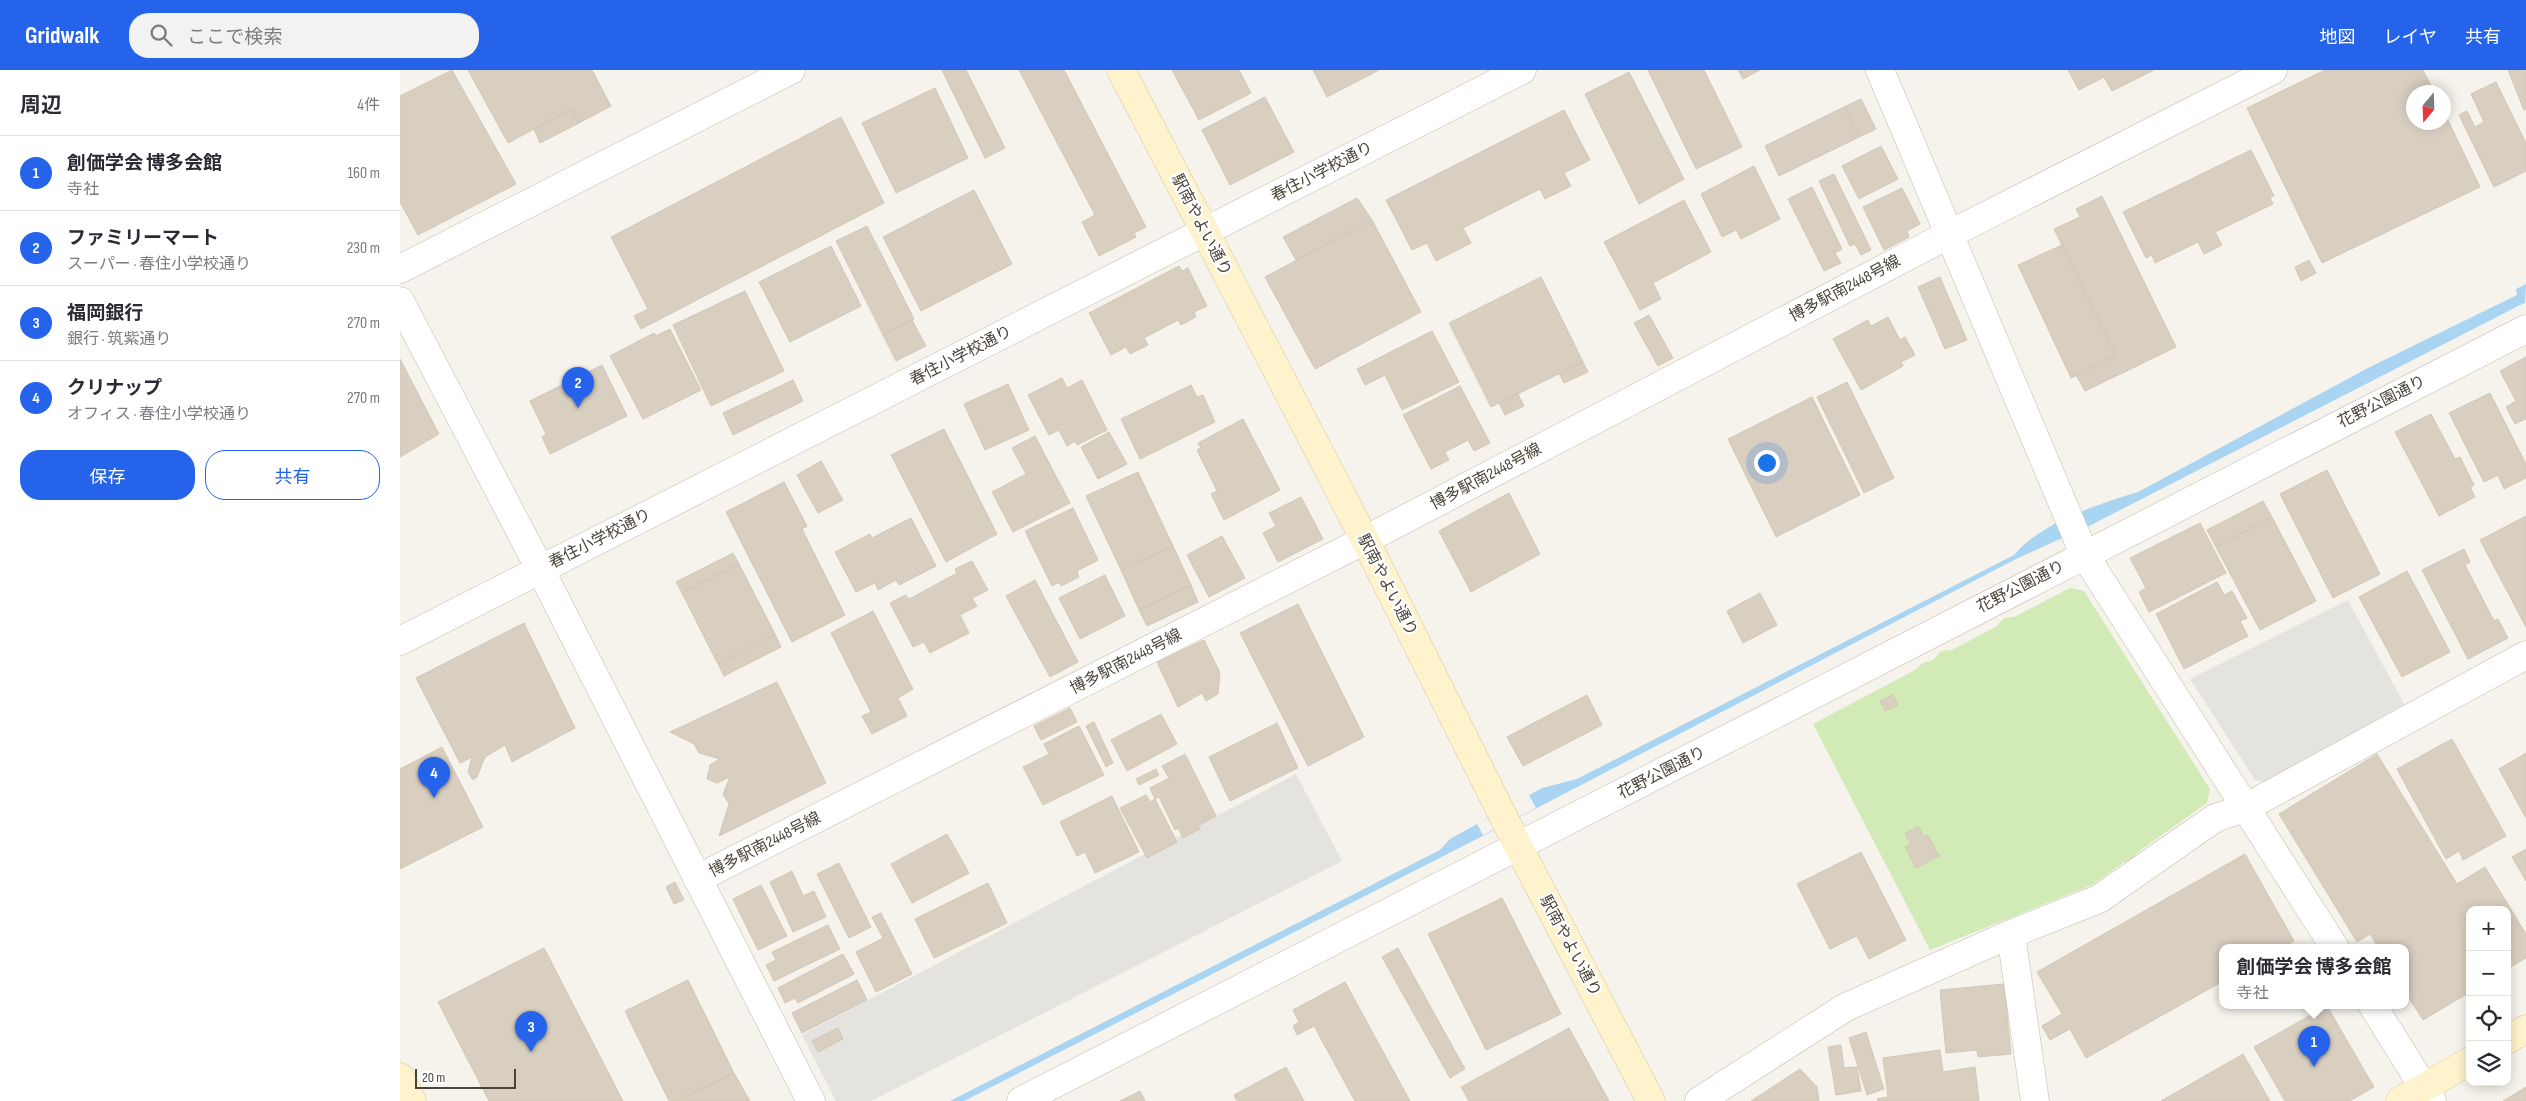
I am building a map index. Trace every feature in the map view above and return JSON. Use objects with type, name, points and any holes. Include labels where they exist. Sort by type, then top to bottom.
[{"type":"street","points":[[400,269],[791,70]]},
{"type":"street","name":"駅南やよい通り","points":[[1121,70],[1365,540],[1518,848],[1651,1101]]},
{"type":"street","name":"春住小学校通り","points":[[400,641],[1522,70]]},
{"type":"street","points":[[1880,70],[2084,554],[2332,944]]},
{"type":"street","name":"博多駅南2448号線","points":[[697,880],[1365,540],[1950,234],[2273,70]]},
{"type":"street","points":[[400,301],[540,569],[811,1101]]},
{"type":"street","name":"花野公園通り","points":[[1021,1101],[1518,848],[2084,554],[2526,329]]},
{"type":"street","points":[[1699,1101],[1846,1007],[2011,934],[2099,899],[2215,818],[2245,808],[2526,655]]},
{"type":"street","points":[[2011,934],[2034,1101]]},
{"type":"street","points":[[2374,1009],[2428,1094]]},
{"type":"street","points":[[2511,1038],[2526,1029]]},
{"type":"street","points":[[2400,1101],[2428,1094],[2466,1064]]},
{"type":"street","points":[[400,1077],[412,1101]]},
{"type":"green space","points":[[2070,588],[2084,591],[2210,789],[2207,803],[2138,852],[2130,862],[2124,862],[2092,885],[1930,950],[1813,724],[1915,670],[1923,663],[1933,660],[1941,651],[1952,650],[1997,626],[2004,618],[2014,617]]},
{"type":"shaded area","points":[[2348,600],[2404,704],[2266,782],[2255,780],[2190,679]]},
{"type":"shaded area","points":[[1296,774],[1342,861],[871,1101],[836,1101],[802,1035]]},
{"type":"water","points":[[2526,284],[2525,304],[2091,525],[2016,559],[1506,824],[964,1101],[950,1101],[1440,850],[1450,839],[1542,788],[1577,779],[2014,555],[2039,533],[2054,524],[2106,502],[2138,492],[2368,368],[2517,295],[2516,289]]},
{"type":"pier","points":[[1529,795],[1536,808],[1483,835],[1477,824]]},
{"type":"building","points":[[452,70],[516,184],[418,235],[400,202],[400,96]]},
{"type":"building","points":[[468,70],[592,70],[611,106],[579,123],[571,109],[508,143]]},
{"type":"building","points":[[942,70],[966,70],[1005,148],[985,158]]},
{"type":"building","points":[[1019,70],[1064,70],[1146,227],[1134,233],[1136,237],[1099,256],[1082,222],[1095,215]]},
{"type":"building","points":[[1172,70],[1239,70],[1251,93],[1199,120]]},
{"type":"building","points":[[1313,70],[1379,70],[1327,97]]},
{"type":"building","points":[[1648,70],[1704,70],[1742,147],[1696,169]]},
{"type":"building","points":[[1738,70],[1760,70],[1743,79]]},
{"type":"building","points":[[2068,70],[2154,70],[2112,91],[2104,77],[2079,90]]},
{"type":"building","points":[[2325,70],[2423,70],[2430,85],[2406,85],[2406,130],[2451,130],[2451,127],[2480,187],[2322,263],[2247,108]]},
{"type":"building","points":[[2508,70],[2526,70],[2526,109],[2524,110]]},
{"type":"building","points":[[1629,72],[1684,179],[1639,204],[1585,94]]},
{"type":"building","points":[[2496,82],[2526,143],[2526,171],[2494,187],[2459,115],[2467,111],[2475,127],[2484,122],[2471,94]]},
{"type":"building","points":[[935,88],[968,158],[896,193],[862,123]]},
{"type":"building","points":[[1265,97],[1294,152],[1230,185],[1202,130]]},
{"type":"building","points":[[1861,99],[1876,129],[1859,137],[1844,107]]},
{"type":"building","points":[[1844,107],[1859,137],[1779,176],[1765,146]]},
{"type":"building","points":[[571,109],[579,123],[540,143],[534,129]]},
{"type":"building","points":[[1564,110],[1590,160],[1564,173],[1571,186],[1545,199],[1540,189],[1463,228],[1471,243],[1436,261],[1427,243],[1412,250],[1386,200]]},
{"type":"building","points":[[841,117],[884,203],[641,329],[634,316],[648,309],[611,237]]},
{"type":"building","points":[[1881,146],[1898,179],[1859,199],[1842,166]]},
{"type":"building","points":[[2251,150],[2274,196],[2270,197],[2273,204],[2215,232],[2222,245],[2204,254],[2198,242],[2155,263],[2152,255],[2146,258],[2123,212]]},
{"type":"building","points":[[1754,166],[1780,219],[1741,239],[1736,230],[1722,237],[1701,194]]},
{"type":"building","points":[[1834,174],[1871,250],[1861,255],[1855,244],[1850,246],[1819,181]]},
{"type":"building","points":[[1812,187],[1842,249],[1835,253],[1841,263],[1824,271],[1788,199]]},
{"type":"building","points":[[1902,188],[1920,224],[1907,231],[1909,237],[1884,250],[1863,207]]},
{"type":"building","points":[[974,190],[1012,264],[921,311],[883,237]]},
{"type":"building","points":[[2102,196],[2176,347],[2085,391],[2076,375],[2116,355],[2054,229],[2080,217],[2076,209]]},
{"type":"building","points":[[1357,198],[1372,220],[1296,260],[1283,237]]},
{"type":"building","points":[[1684,200],[1711,252],[1653,283],[1661,299],[1640,310],[1604,242]]},
{"type":"building","points":[[1372,220],[1421,312],[1315,369],[1265,277]]},
{"type":"building","points":[[867,226],[914,319],[883,335],[836,241]]},
{"type":"building","points":[[2062,245],[2116,355],[2071,378],[2018,265]]},
{"type":"building","points":[[831,246],[861,306],[790,342],[759,282]]},
{"type":"building","points":[[2309,260],[2316,273],[2301,281],[2295,267]]},
{"type":"building","points":[[1179,266],[1182,271],[1188,268],[1207,306],[1194,312],[1196,317],[1181,325],[1178,320],[1144,338],[1148,345],[1130,354],[1126,347],[1111,355],[1089,313]]},
{"type":"building","points":[[1541,277],[1583,362],[1491,407],[1449,323]]},
{"type":"building","points":[[1940,277],[1967,340],[1945,349],[1918,287]]},
{"type":"building","points":[[745,291],[784,371],[711,406],[673,325]]},
{"type":"building","points":[[1649,315],[1673,358],[1658,366],[1634,323]]},
{"type":"building","points":[[1888,317],[1900,340],[1905,337],[1915,355],[1901,362],[1903,366],[1861,390],[1833,339],[1868,320],[1871,326]]},
{"type":"building","points":[[912,320],[926,346],[896,361],[883,335]]},
{"type":"building","points":[[670,329],[701,390],[643,419],[610,356],[654,333],[656,336]]},
{"type":"building","points":[[1432,331],[1459,382],[1402,410],[1385,375],[1365,385],[1357,369]]},
{"type":"building","points":[[2526,357],[2526,420],[2515,424],[2506,407],[2516,401],[2500,371]]},
{"type":"building","points":[[400,359],[439,434],[400,457]]},
{"type":"building","points":[[1583,362],[1588,372],[1564,383],[1559,373]]},
{"type":"building","points":[[602,365],[627,416],[550,454],[542,437],[546,434],[530,401]]},
{"type":"building","points":[[1062,378],[1067,388],[1082,380],[1107,430],[1077,445],[1075,441],[1067,446],[1059,430],[1049,435],[1028,395]]},
{"type":"building","points":[[793,380],[803,401],[733,435],[723,413]]},
{"type":"building","points":[[1847,382],[1894,478],[1864,493],[1817,397]]},
{"type":"building","points":[[1008,384],[1029,430],[985,450],[964,404]]},
{"type":"building","points":[[1191,385],[1197,397],[1203,395],[1215,422],[1140,459],[1121,419]]},
{"type":"building","points":[[1460,386],[1490,443],[1474,451],[1468,440],[1445,452],[1449,460],[1431,469],[1403,415]]},
{"type":"building","points":[[2490,393],[2526,464],[2526,478],[2504,489],[2498,475],[2484,482],[2449,413]]},
{"type":"building","points":[[1518,394],[1524,406],[1505,415],[1499,403]]},
{"type":"building","points":[[1812,397],[1860,495],[1776,537],[1728,439]]},
{"type":"building","points":[[2431,414],[2455,459],[2460,457],[2474,485],[2470,487],[2475,497],[2439,516],[2395,432]]},
{"type":"building","points":[[1243,419],[1280,490],[1224,520],[1211,494],[1217,491],[1197,450],[1201,448],[1198,443]]},
{"type":"building","points":[[944,429],[997,534],[946,562],[891,455]]},
{"type":"building","points":[[1109,432],[1127,464],[1098,479],[1081,447]]},
{"type":"building","points":[[1035,436],[1070,503],[1013,532],[992,492],[1026,474],[1012,448]]},
{"type":"building","points":[[821,461],[843,500],[818,513],[797,475]]},
{"type":"building","points":[[2327,470],[2380,574],[2333,598],[2280,494]]},
{"type":"building","points":[[1138,472],[1173,546],[1121,570],[1086,496]]},
{"type":"building","points":[[784,482],[807,526],[802,529],[845,615],[792,642],[726,512]]},
{"type":"building","points":[[1509,493],[1540,554],[1471,592],[1439,531]]},
{"type":"building","points":[[1301,497],[1323,539],[1278,562],[1263,533],[1276,526],[1269,513]]},
{"type":"building","points":[[2263,501],[2272,517],[2216,547],[2207,530]]},
{"type":"building","points":[[1073,508],[1098,560],[1077,571],[1079,577],[1061,586],[1059,582],[1052,586],[1025,531]]},
{"type":"building","points":[[2526,516],[2526,627],[2480,540]]},
{"type":"building","points":[[2272,517],[2316,601],[2260,630],[2216,547]]},
{"type":"building","points":[[911,518],[936,566],[899,585],[896,580],[878,590],[875,583],[856,592],[835,552],[870,534],[872,538]]},
{"type":"building","points":[[2200,523],[2226,573],[2149,612],[2139,592],[2146,588],[2130,558]]},
{"type":"building","points":[[1222,536],[1245,578],[1209,597],[1187,555]]},
{"type":"building","points":[[1173,546],[1191,585],[1139,610],[1121,570]]},
{"type":"building","points":[[2464,549],[2470,562],[2465,565],[2494,621],[2498,619],[2508,638],[2468,659],[2422,570]]},
{"type":"building","points":[[733,553],[739,564],[682,593],[676,582]]},
{"type":"building","points":[[972,561],[988,590],[972,598],[977,606],[960,615],[969,633],[930,653],[924,642],[913,647],[890,603],[906,595],[908,599],[913,597],[957,573],[955,569]]},
{"type":"building","points":[[739,564],[775,634],[718,664],[682,593]]},
{"type":"building","points":[[2407,571],[2450,652],[2402,677],[2359,597]]},
{"type":"building","points":[[1105,575],[1125,616],[1080,639],[1059,598]]},
{"type":"building","points":[[1035,580],[1078,662],[1050,677],[1006,596]]},
{"type":"building","points":[[2217,582],[2224,595],[2232,591],[2247,618],[2240,621],[2248,636],[2184,669],[2156,614]]},
{"type":"building","points":[[1191,585],[1198,602],[1147,626],[1139,610]]},
{"type":"building","points":[[1760,593],[1777,625],[1743,643],[1727,611]]},
{"type":"building","points":[[1298,604],[1364,737],[1308,766],[1240,633]]},
{"type":"building","points":[[873,611],[913,689],[898,698],[907,716],[872,734],[862,716],[871,712],[831,633]]},
{"type":"building","points":[[524,623],[575,728],[512,762],[505,745],[485,757],[477,777],[473,780],[468,772],[472,757],[460,763],[416,678]]},
{"type":"building","points":[[775,634],[781,647],[724,676],[718,664]]},
{"type":"building","points":[[1204,640],[1220,673],[1218,694],[1206,701],[1202,693],[1178,707],[1157,662]]},
{"type":"building","points":[[777,682],[826,783],[719,836],[729,804],[723,794],[730,777],[717,783],[707,779],[710,765],[720,759],[699,753],[694,744],[670,732]]},
{"type":"building","points":[[1587,695],[1602,725],[1523,766],[1507,737]]},
{"type":"building","points":[[1893,695],[1898,705],[1885,711],[1880,701]]},
{"type":"building","points":[[1070,708],[1077,722],[1041,740],[1034,726]]},
{"type":"building","points":[[1161,714],[1177,744],[1127,771],[1111,740]]},
{"type":"building","points":[[1094,722],[1113,763],[1106,767],[1086,726]]},
{"type":"building","points":[[1277,723],[1298,768],[1230,801],[1209,757]]},
{"type":"building","points":[[1079,726],[1104,775],[1043,805],[1023,767],[1049,754],[1044,744]]},
{"type":"building","points":[[2452,739],[2506,836],[2463,860],[2459,851],[2446,859],[2397,769]]},
{"type":"building","points":[[442,747],[483,827],[400,869],[400,769]]},
{"type":"building","points":[[2526,753],[2526,818],[2499,769]]},
{"type":"building","points":[[1185,754],[1216,816],[1198,826],[1200,829],[1183,838],[1178,828],[1175,830],[1159,797],[1155,799],[1150,788],[1169,778],[1162,766]]},
{"type":"building","points":[[2377,754],[2457,884],[2485,867],[2509,906],[2466,906],[2466,994],[2423,1020],[2409,998],[2409,944],[2376,944],[2370,934],[2357,942],[2279,814]]},
{"type":"building","points":[[1156,769],[1159,775],[1139,785],[1136,779]]},
{"type":"building","points":[[1146,795],[1150,802],[1155,799],[1177,842],[1147,858],[1120,808]]},
{"type":"building","points":[[1112,796],[1139,852],[1095,873],[1085,852],[1077,856],[1060,822]]},
{"type":"building","points":[[1918,826],[1924,837],[1928,835],[1939,856],[1916,868],[1905,847],[1911,844],[1905,834]]},
{"type":"building","points":[[947,834],[969,873],[912,903],[891,864]]},
{"type":"building","points":[[2526,849],[2526,881],[2512,857]]},
{"type":"building","points":[[1861,852],[1906,940],[1869,959],[1857,936],[1830,949],[1797,884]]},
{"type":"building","points":[[2245,854],[2294,941],[2288,944],[2219,944],[2219,983],[2086,1058],[2070,1029],[2050,1040],[2042,1026],[2062,1014],[2037,972]]},
{"type":"building","points":[[839,863],[871,927],[849,938],[817,874]]},
{"type":"building","points":[[792,871],[803,896],[814,891],[826,917],[793,932],[770,882]]},
{"type":"building","points":[[675,882],[684,900],[674,904],[666,887]]},
{"type":"building","points":[[988,883],[1007,923],[934,958],[915,919]]},
{"type":"building","points":[[761,885],[787,936],[758,950],[733,899]]},
{"type":"building","points":[[1502,898],[1561,1014],[1486,1050],[1428,934]]},
{"type":"building","points":[[2511,909],[2526,934],[2526,958],[2511,967]]},
{"type":"building","points":[[881,913],[912,974],[876,992],[856,952],[883,938],[872,917]]},
{"type":"building","points":[[828,925],[840,949],[774,981],[766,965],[776,960],[772,952]]},
{"type":"building","points":[[544,948],[623,1101],[489,1101],[438,1002]]},
{"type":"building","points":[[1398,948],[1465,1069],[1450,1078],[1382,957]]},
{"type":"building","points":[[843,954],[854,974],[798,1003],[795,998],[785,1003],[778,988]]},
{"type":"building","points":[[688,980],[734,1073],[675,1101],[669,1101],[625,1011]]},
{"type":"building","points":[[857,980],[867,1000],[802,1033],[792,1013]]},
{"type":"building","points":[[1345,982],[1410,1101],[1355,1101],[1314,1026],[1297,1035],[1293,1026],[1299,1022],[1293,1010]]},
{"type":"building","points":[[2004,984],[2011,1054],[1978,1057],[1977,1050],[1946,1053],[1940,990]]},
{"type":"building","points":[[2322,1009],[2329,1009],[2374,1087],[2350,1101],[2285,1101],[2254,1047]]},
{"type":"building","points":[[838,1028],[843,1039],[818,1052],[812,1041]]},
{"type":"building","points":[[1569,1028],[1609,1101],[1469,1101],[1461,1087]]},
{"type":"building","points":[[1866,1032],[1884,1089],[1867,1095],[1849,1038]]},
{"type":"building","points":[[1841,1045],[1844,1068],[1857,1067],[1861,1091],[1836,1095],[1828,1047]]},
{"type":"building","points":[[1940,1050],[1943,1072],[1975,1067],[1979,1101],[1878,1101],[1877,1099],[1888,1097],[1883,1058]]},
{"type":"building","points":[[2243,1054],[2270,1101],[2161,1101]]},
{"type":"building","points":[[1286,1067],[1304,1101],[1237,1101],[1234,1095]]},
{"type":"building","points":[[1800,1069],[1817,1087],[1819,1101],[1751,1101]]},
{"type":"building","points":[[734,1073],[750,1101],[677,1101]]},
{"type":"building","points":[[2526,1087],[2526,1101],[2503,1101]]},
{"type":"building","points":[[1140,1091],[1145,1101],[1120,1101]]},
{"type":"place","name":"ファミリーマート","points":[[578,408]]},
{"type":"place","name":"クリナップ","points":[[434,798]]},
{"type":"place","name":"福岡銀行","points":[[531,1052]]},
{"type":"place","name":"創価学会 博多会館","points":[[2314,1067]]}]
